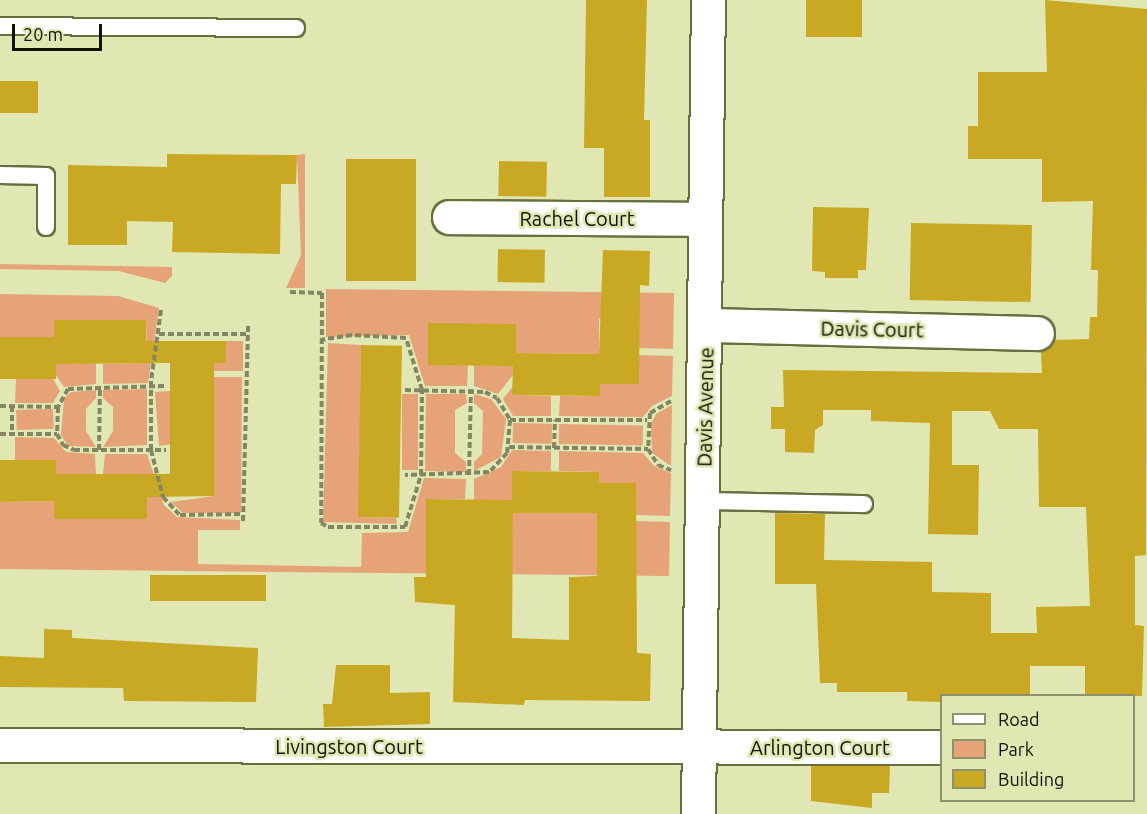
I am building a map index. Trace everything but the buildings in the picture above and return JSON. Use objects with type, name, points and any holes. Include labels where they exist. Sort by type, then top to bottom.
[{"type":"street","name":"Davis Avenue","points":[[698,814],[706,325],[704,219],[708,0]]},
{"type":"street","name":"Rachel Court","points":[[449,217],[704,219]]},
{"type":"street","name":"Davis Court","points":[[706,325],[1037,333]]},
{"type":"street","name":"Livingston Court","points":[[0,745],[699,746]]},
{"type":"street","name":"Arlington Court","points":[[699,746],[940,747]]},
{"type":"lane","points":[[0,26],[296,28]]},
{"type":"lane","points":[[0,174],[46,176],[46,227]]},
{"type":"lane","points":[[703,501],[864,504]]},
{"type":"path","points":[[290,292],[322,292],[321,339],[321,523],[328,527],[405,527],[421,475],[422,390],[406,338],[352,335],[321,339]]},
{"type":"path","points":[[161,310],[151,386],[151,450],[160,489],[171,510],[180,515],[243,514]]},
{"type":"path","points":[[243,521],[248,324]]},
{"type":"path","points":[[159,333],[247,334]]},
{"type":"path","points":[[164,386],[68,389],[58,406],[57,434],[68,449],[166,450]]},
{"type":"path","points":[[99,450],[100,387]]},
{"type":"path","points":[[470,475],[471,389]]},
{"type":"path","points":[[405,390],[471,389],[497,398],[510,420],[509,447],[501,463],[489,472],[470,475],[405,475]]},
{"type":"path","points":[[678,471],[658,465],[648,449],[648,420],[655,409],[679,400]]},
{"type":"path","points":[[0,406],[58,406]]},
{"type":"path","points":[[12,406],[12,434]]},
{"type":"path","points":[[510,420],[648,420]]},
{"type":"path","points":[[554,448],[555,420]]},
{"type":"path","points":[[0,434],[57,434]]},
{"type":"path","points":[[509,447],[648,449]]},
{"type":"green space","points":[[305,154],[305,288],[286,288],[301,255],[297,155]]},
{"type":"green space","points":[[0,264],[172,267],[172,276],[165,283],[119,271],[0,269]]},
{"type":"green space","points":[[326,289],[674,293],[673,349],[639,348],[639,319],[599,319],[599,354],[516,353],[429,323],[428,365],[468,365],[467,386],[425,386],[409,335],[326,337]]},
{"type":"green space","points":[[0,294],[118,296],[159,308],[148,383],[103,384],[103,364],[147,363],[146,320],[54,320],[54,337],[0,337]]},
{"type":"green space","points":[[214,341],[243,341],[243,371],[214,371]]},
{"type":"green space","points":[[328,343],[361,345],[359,517],[396,518],[397,524],[323,522]]},
{"type":"green space","points":[[639,355],[673,356],[672,396],[652,406],[643,417],[559,416],[560,396],[599,396],[600,384],[639,384]]},
{"type":"green space","points":[[96,363],[96,384],[64,387],[56,375],[56,364]]},
{"type":"green space","points":[[474,365],[513,366],[513,375],[498,394],[474,386]]},
{"type":"green space","points":[[214,377],[242,377],[241,513],[183,513],[171,502],[214,496]]},
{"type":"green space","points":[[16,379],[53,379],[60,391],[53,403],[15,403]]},
{"type":"green space","points":[[513,386],[513,395],[551,396],[551,416],[513,416],[503,399]]},
{"type":"green space","points":[[147,389],[147,445],[103,447],[113,431],[113,407],[103,398],[103,390]]},
{"type":"green space","points":[[96,390],[96,398],[86,409],[86,431],[96,447],[68,446],[61,435],[64,398],[71,392]]},
{"type":"green space","points":[[170,391],[172,444],[159,446],[155,392]]},
{"type":"green space","points":[[402,394],[418,394],[418,470],[402,470]]},
{"type":"green space","points":[[426,394],[466,394],[467,403],[455,410],[455,453],[466,462],[466,472],[425,471]]},
{"type":"green space","points":[[474,394],[491,399],[506,419],[501,457],[474,471],[474,462],[482,454],[483,411],[474,403]]},
{"type":"green space","points":[[672,405],[671,466],[652,453],[651,424],[656,414]]},
{"type":"green space","points":[[53,409],[54,429],[17,430],[16,410]]},
{"type":"green space","points":[[513,423],[552,424],[552,444],[513,443]]},
{"type":"green space","points":[[559,424],[643,425],[643,445],[559,444]]},
{"type":"green space","points":[[15,437],[54,438],[66,452],[95,454],[96,474],[56,474],[56,460],[15,460]]},
{"type":"green space","points":[[512,450],[551,451],[551,471],[512,471],[512,500],[474,500],[474,479],[501,467]]},
{"type":"green space","points":[[559,451],[643,453],[654,466],[671,473],[670,516],[636,515],[636,483],[599,483],[599,472],[559,471]]},
{"type":"green space","points":[[105,454],[147,454],[164,505],[177,517],[240,520],[240,530],[198,530],[198,564],[361,567],[362,533],[408,532],[424,478],[466,479],[465,499],[426,499],[427,541],[513,541],[513,513],[597,513],[597,549],[636,550],[636,521],[670,522],[669,576],[0,569],[0,502],[54,501],[54,519],[147,519],[103,474]]}]
